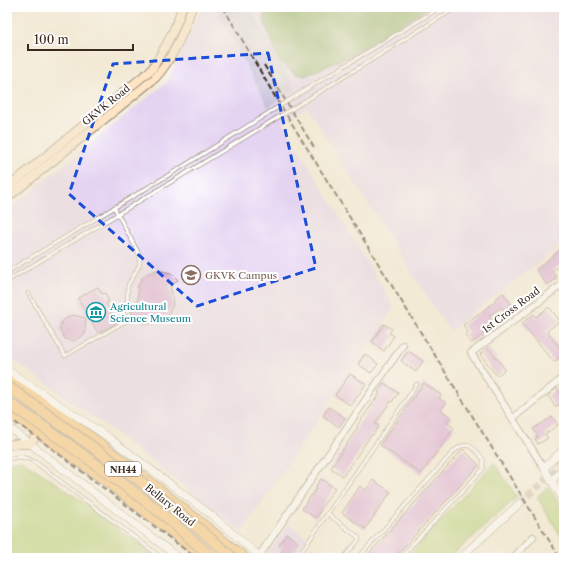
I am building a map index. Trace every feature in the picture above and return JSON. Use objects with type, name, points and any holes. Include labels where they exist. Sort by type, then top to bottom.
[{"type":"highway","points":[[7,380],[21,384],[34,393],[162,491],[244,558]]},
{"type":"highway","name":"Bellary Road","points":[[7,386],[162,498],[233,558]]},
{"type":"highway","name":"Bellary Road","points":[[7,402],[58,437],[161,513],[213,558]]},
{"type":"highway","points":[[7,409],[108,482],[206,558]]},
{"type":"main road","name":"GKVK Road","points":[[7,188],[152,69],[178,20],[182,7]]},
{"type":"main road","name":"GKVK Road","points":[[7,198],[155,78],[171,56],[187,23],[192,7]]},
{"type":"main road","points":[[7,402],[21,384]]},
{"type":"main road","points":[[8,428],[34,393]]},
{"type":"main road","points":[[7,445],[30,444],[39,432]]},
{"type":"street","name":"1st Cross Road","points":[[513,418],[471,353],[564,283]]},
{"type":"street","points":[[34,393],[108,437],[211,514],[261,557],[403,345]]},
{"type":"street","points":[[7,370],[21,384]]},
{"type":"street","points":[[564,377],[513,418],[564,501]]},
{"type":"street","points":[[8,428],[179,558]]},
{"type":"street","points":[[544,468],[564,449]]},
{"type":"street","points":[[551,481],[563,466]]},
{"type":"street","points":[[460,558],[520,503]]},
{"type":"street","points":[[513,558],[533,537]]},
{"type":"lane","points":[[7,272],[187,164],[441,7]]},
{"type":"lane","points":[[7,281],[457,7]]},
{"type":"lane","points":[[28,293],[66,356],[132,318],[127,307],[128,285],[139,266],[140,256],[114,207]]},
{"type":"lane","points":[[297,558],[417,384]]},
{"type":"lane","points":[[358,558],[454,451],[465,444],[470,446],[483,459],[483,469],[400,558]]},
{"type":"lane","points":[[7,460],[17,456],[27,458],[35,462],[162,558]]},
{"type":"lane","points":[[328,514],[358,537],[359,540],[357,543],[343,558]]},
{"type":"highlighted area","points":[[268,53],[316,268],[197,306],[69,194],[113,64]]},
{"type":"shaded area","points":[[7,7],[22,7],[7,19]]},
{"type":"shaded area","name":"GKVK Campus","points":[[202,7],[215,7],[268,107],[296,90],[249,7],[564,7],[564,243],[449,331],[307,107],[283,122],[394,307],[242,532],[110,429],[7,355],[7,211],[168,81]]},
{"type":"shaded area","points":[[215,7],[249,7],[296,90],[268,107]]},
{"type":"shaded area","points":[[288,524],[308,538],[293,558],[273,558],[267,554]]},
{"type":"green space","points":[[270,7],[430,7],[354,54],[305,76],[296,74],[279,61],[263,18],[267,9]]},
{"type":"green space","points":[[21,460],[62,487],[158,558],[7,558],[7,463]]},
{"type":"green space","points":[[494,463],[517,497],[449,558],[406,558]]},
{"type":"green space","points":[[548,486],[564,512],[564,541],[537,497]]},
{"type":"building","points":[[564,247],[564,262],[552,271],[557,278],[547,285],[536,270]]},
{"type":"building","points":[[157,270],[171,273],[178,280],[170,286],[173,298],[172,307],[168,314],[161,320],[153,323],[144,322],[136,318],[131,310],[138,299],[138,286],[142,278]]},
{"type":"building","points":[[98,287],[102,294],[105,293],[109,302],[106,303],[117,323],[98,333],[78,298]]},
{"type":"building","points":[[503,293],[515,309],[507,315],[501,307],[489,316],[494,322],[482,331],[484,334],[471,343],[465,335],[468,332],[463,325],[496,301],[495,299]]},
{"type":"building","points":[[549,307],[560,321],[547,331],[564,354],[554,362],[522,323],[534,314],[536,317]]},
{"type":"building","points":[[72,315],[86,318],[85,334],[74,341],[65,339],[60,330],[62,321]]},
{"type":"building","points":[[384,324],[392,329],[389,333],[394,336],[384,351],[372,342]]},
{"type":"building","points":[[488,348],[505,369],[497,376],[480,354]]},
{"type":"building","points":[[408,351],[423,361],[416,372],[401,361]]},
{"type":"building","points":[[365,354],[378,364],[371,373],[358,364]]},
{"type":"building","points":[[350,374],[366,384],[351,406],[335,395]]},
{"type":"building","points":[[384,383],[398,393],[375,424],[379,426],[372,436],[371,435],[343,476],[331,468],[358,427],[357,426],[380,393],[378,392]]},
{"type":"building","points":[[424,383],[441,395],[439,398],[446,403],[441,410],[451,417],[447,423],[454,428],[421,474],[380,445]]},
{"type":"building","points":[[557,388],[564,402],[555,407],[548,395]]},
{"type":"building","points":[[329,407],[345,418],[339,427],[323,416]]},
{"type":"building","points":[[552,417],[558,425],[545,434],[548,438],[538,444],[535,439],[538,437],[533,429]]},
{"type":"building","points":[[463,449],[479,465],[394,558],[365,558]]},
{"type":"building","points":[[321,479],[335,488],[316,518],[302,509]]},
{"type":"building","points":[[373,480],[391,492],[365,529],[342,513],[360,486],[366,490]]},
{"type":"building","points":[[287,534],[298,542],[287,558],[277,558],[283,549],[279,545]]},
{"type":"building","points":[[310,551],[320,558],[305,558]]},
{"type":"tunnel","points":[[520,503],[560,466]]},
{"type":"railway","points":[[223,7],[273,93],[560,558]]},
{"type":"railway","points":[[264,65],[315,149]]},
{"type":"railway","points":[[7,417],[31,433],[196,558]]},
{"type":"place","name":"GKVK Campus","points":[[191,275]]},
{"type":"place","name":"Agricultural Science Museum","points":[[96,312]]}]
